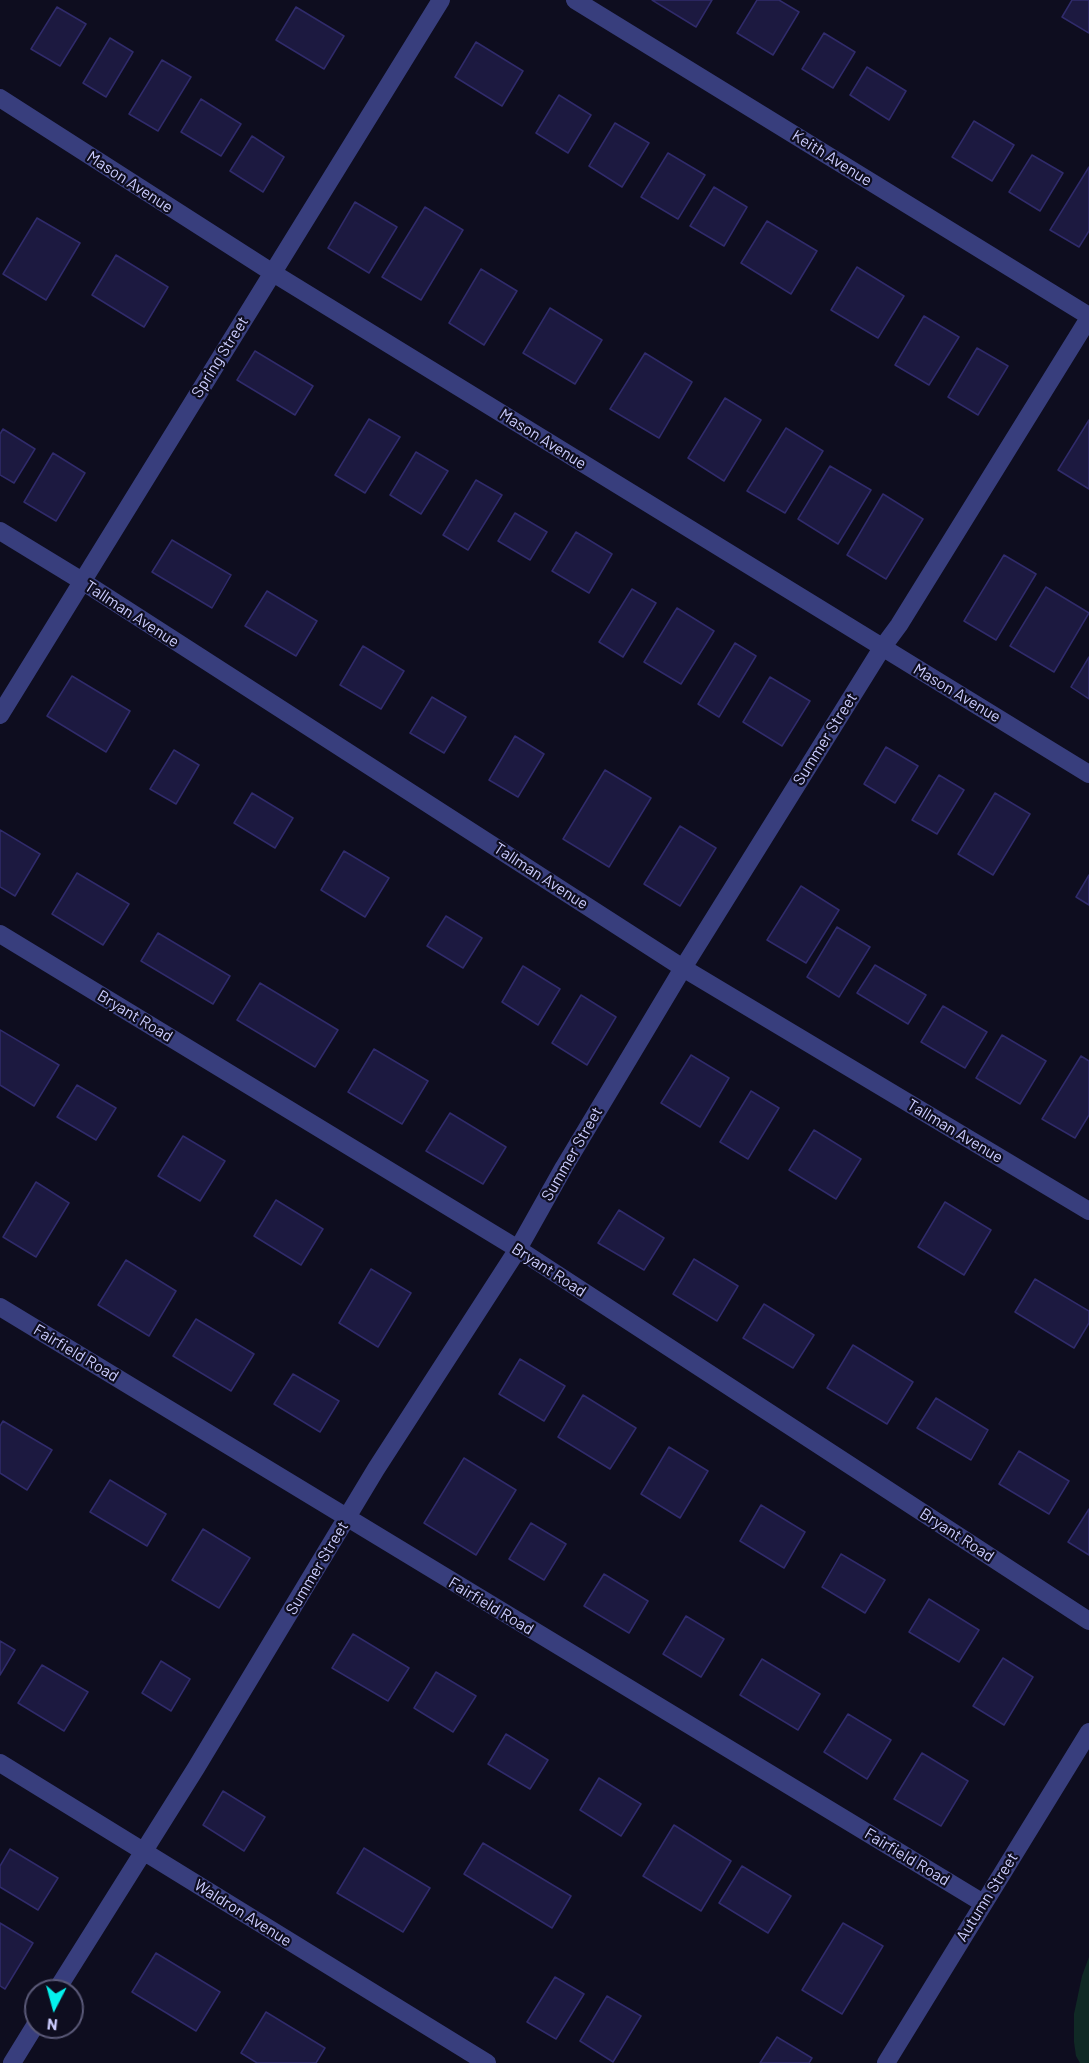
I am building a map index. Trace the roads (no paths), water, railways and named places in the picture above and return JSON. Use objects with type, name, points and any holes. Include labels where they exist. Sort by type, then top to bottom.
[{"type":"street","name":"Spring Street","points":[[0,715],[441,0]]},
{"type":"street","name":"Keith Avenue","points":[[575,0],[1089,317]]},
{"type":"street","name":"Mason Avenue","points":[[0,98],[273,273],[1089,774]]},
{"type":"street","name":"Summer Street","points":[[64,1979],[376,1469],[518,1249],[683,968],[1089,317]]},
{"type":"street","name":"Tallman Avenue","points":[[0,531],[82,581],[683,968],[1089,1211]]},
{"type":"street","name":"Bryant Road","points":[[0,934],[518,1249],[1089,1621]]},
{"type":"street","name":"Fairfield Road","points":[[0,1306],[984,1904]]},
{"type":"street","name":"Autumn Street","points":[[885,2063],[1089,1732]]},
{"type":"street","name":"Waldron Avenue","points":[[0,1763],[487,2063]]},
{"type":"street","points":[[12,2063],[27,2039]]}]
